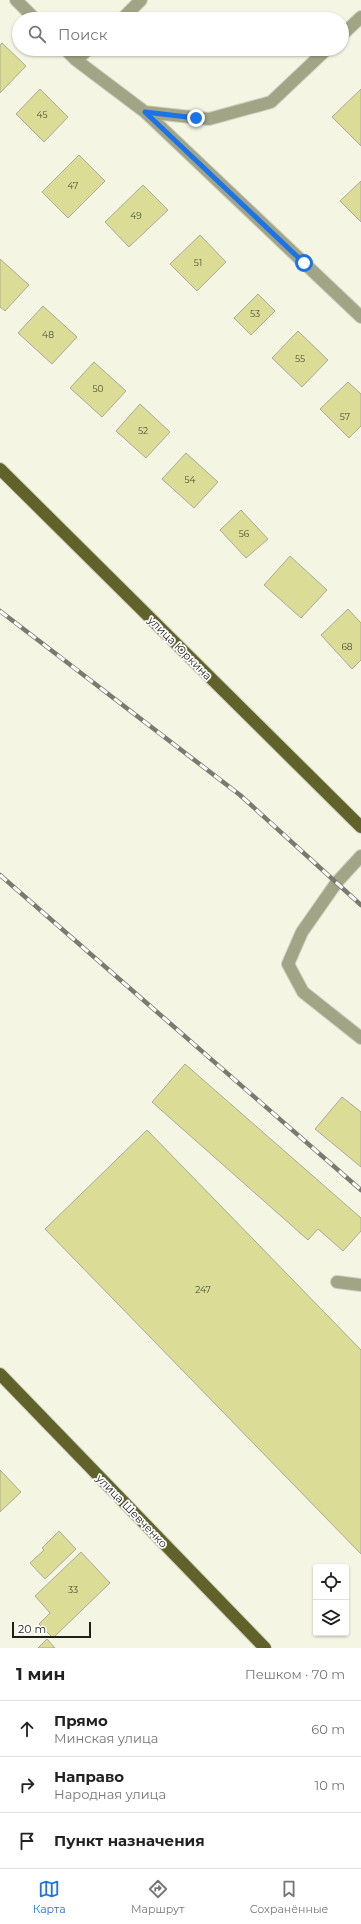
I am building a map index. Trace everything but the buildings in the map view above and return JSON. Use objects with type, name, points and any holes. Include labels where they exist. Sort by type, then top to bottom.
[{"type":"main road","name":"улица Юркина","points":[[0,469],[361,827]]},
{"type":"main road","name":"улица Шевченко","points":[[0,1374],[264,1648]]},
{"type":"street","points":[[16,0],[28,12]]},
{"type":"street","points":[[129,12],[141,0]]},
{"type":"street","points":[[349,28],[361,17]]},
{"type":"street","points":[[72,56],[145,112],[361,317]]},
{"type":"street","points":[[76,60],[81,56]]},
{"type":"street","points":[[145,112],[208,119],[271,102],[320,56]]},
{"type":"street","points":[[361,856],[337,882],[302,932],[288,964],[303,992],[361,1038]]},
{"type":"street","points":[[337,1282],[361,1285]]},
{"type":"railway","points":[[0,611],[240,795],[361,905]]},
{"type":"railway","points":[[0,875],[361,1190]]},
{"type":"route","points":[[196,118],[145,112],[304,263]]}]
